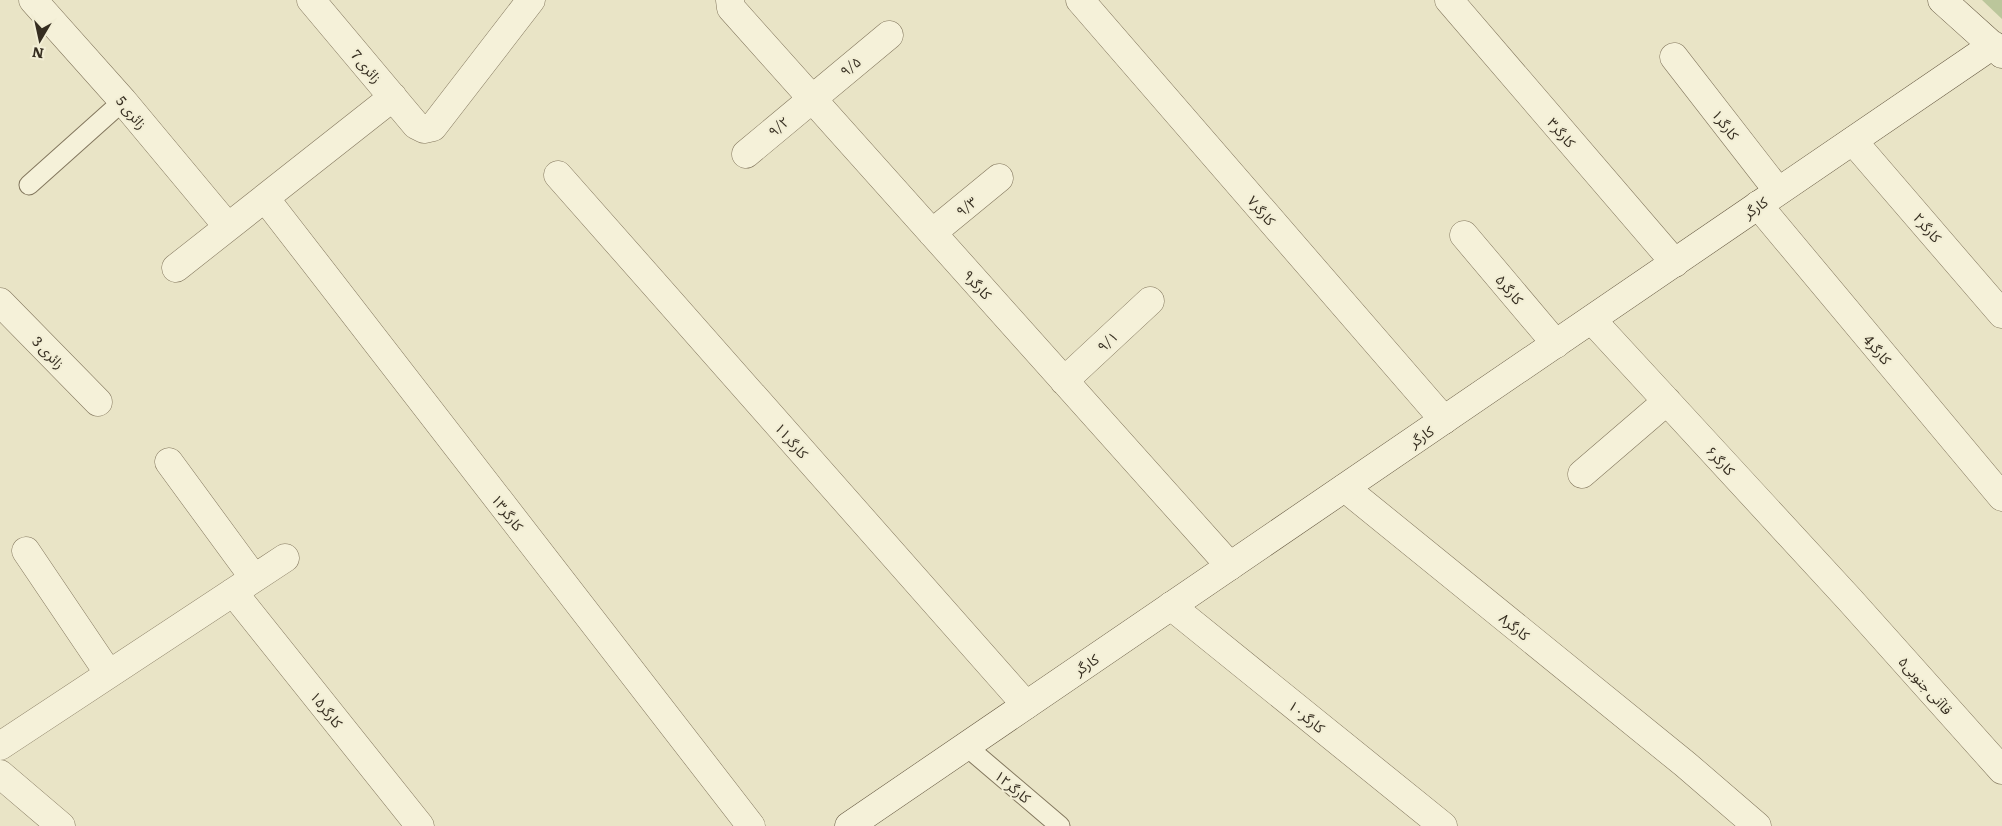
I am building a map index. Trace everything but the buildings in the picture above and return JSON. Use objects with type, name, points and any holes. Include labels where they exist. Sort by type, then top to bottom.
[{"type":"street","name":"5 زائری","points":[[33,0],[123,101],[228,227]]},
{"type":"street","name":"زائری 7","points":[[311,0],[416,125],[424,129],[433,127],[531,0]]},
{"type":"street","name":"کارگر۹","points":[[730,0],[731,8],[1230,566]]},
{"type":"street","name":"کارگر۷","points":[[1080,0],[1444,420]]},
{"type":"street","name":"کارگر۳","points":[[1449,0],[1676,263]]},
{"type":"street","points":[[1942,0],[1997,50]]},
{"type":"street","name":"۹/۵","points":[[811,98],[889,35]]},
{"type":"street","name":"کارگر","points":[[849,826],[1676,263],[1853,140],[1997,50]]},
{"type":"street","name":"کارگر۱","points":[[1674,58],[1768,198]]},
{"type":"street","points":[[176,268],[393,97]]},
{"type":"street","name":"۹/۲","points":[[746,154],[811,98]]},
{"type":"street","name":"کارگر۲","points":[[1853,140],[2002,314]]},
{"type":"street","name":"کارگر۱۱","points":[[558,174],[1026,706]]},
{"type":"street","name":"۹/۳","points":[[932,233],[1000,178]]},
{"type":"street","name":"کارگر۱۳","points":[[265,198],[751,826]]},
{"type":"street","name":"4کارگر","points":[[1768,198],[2000,494]]},
{"type":"street","name":"کارگر۵","points":[[1464,235],[1556,344]]},
{"type":"street","name":"۹/۱","points":[[1064,380],[1150,301]]},
{"type":"street","name":"زائری 3","points":[[0,302],[98,402]]},
{"type":"street","name":"کارگر۶","points":[[1592,320],[1850,600]]},
{"type":"street","points":[[1582,474],[1667,401]]},
{"type":"street","name":"کارگر۱۵","points":[[169,462],[243,585],[420,826]]},
{"type":"street","name":"کارگر۸","points":[[1345,488],[1685,764],[1756,826]]},
{"type":"street","points":[[26,551],[109,674]]},
{"type":"street","points":[[0,746],[285,558]]},
{"type":"street","name":"قاآنی جنوبی۵","points":[[1850,600],[2002,770]]},
{"type":"street","name":"کارگر۱۰","points":[[1171,606],[1443,826]]},
{"type":"street","points":[[0,774],[61,826]]},
{"type":"lane","points":[[29,185],[123,101]]},
{"type":"lane","name":"کارگر۱۲","points":[[966,746],[1060,826]]},
{"type":"green space","points":[[1982,0],[2002,0],[2002,19]]}]
